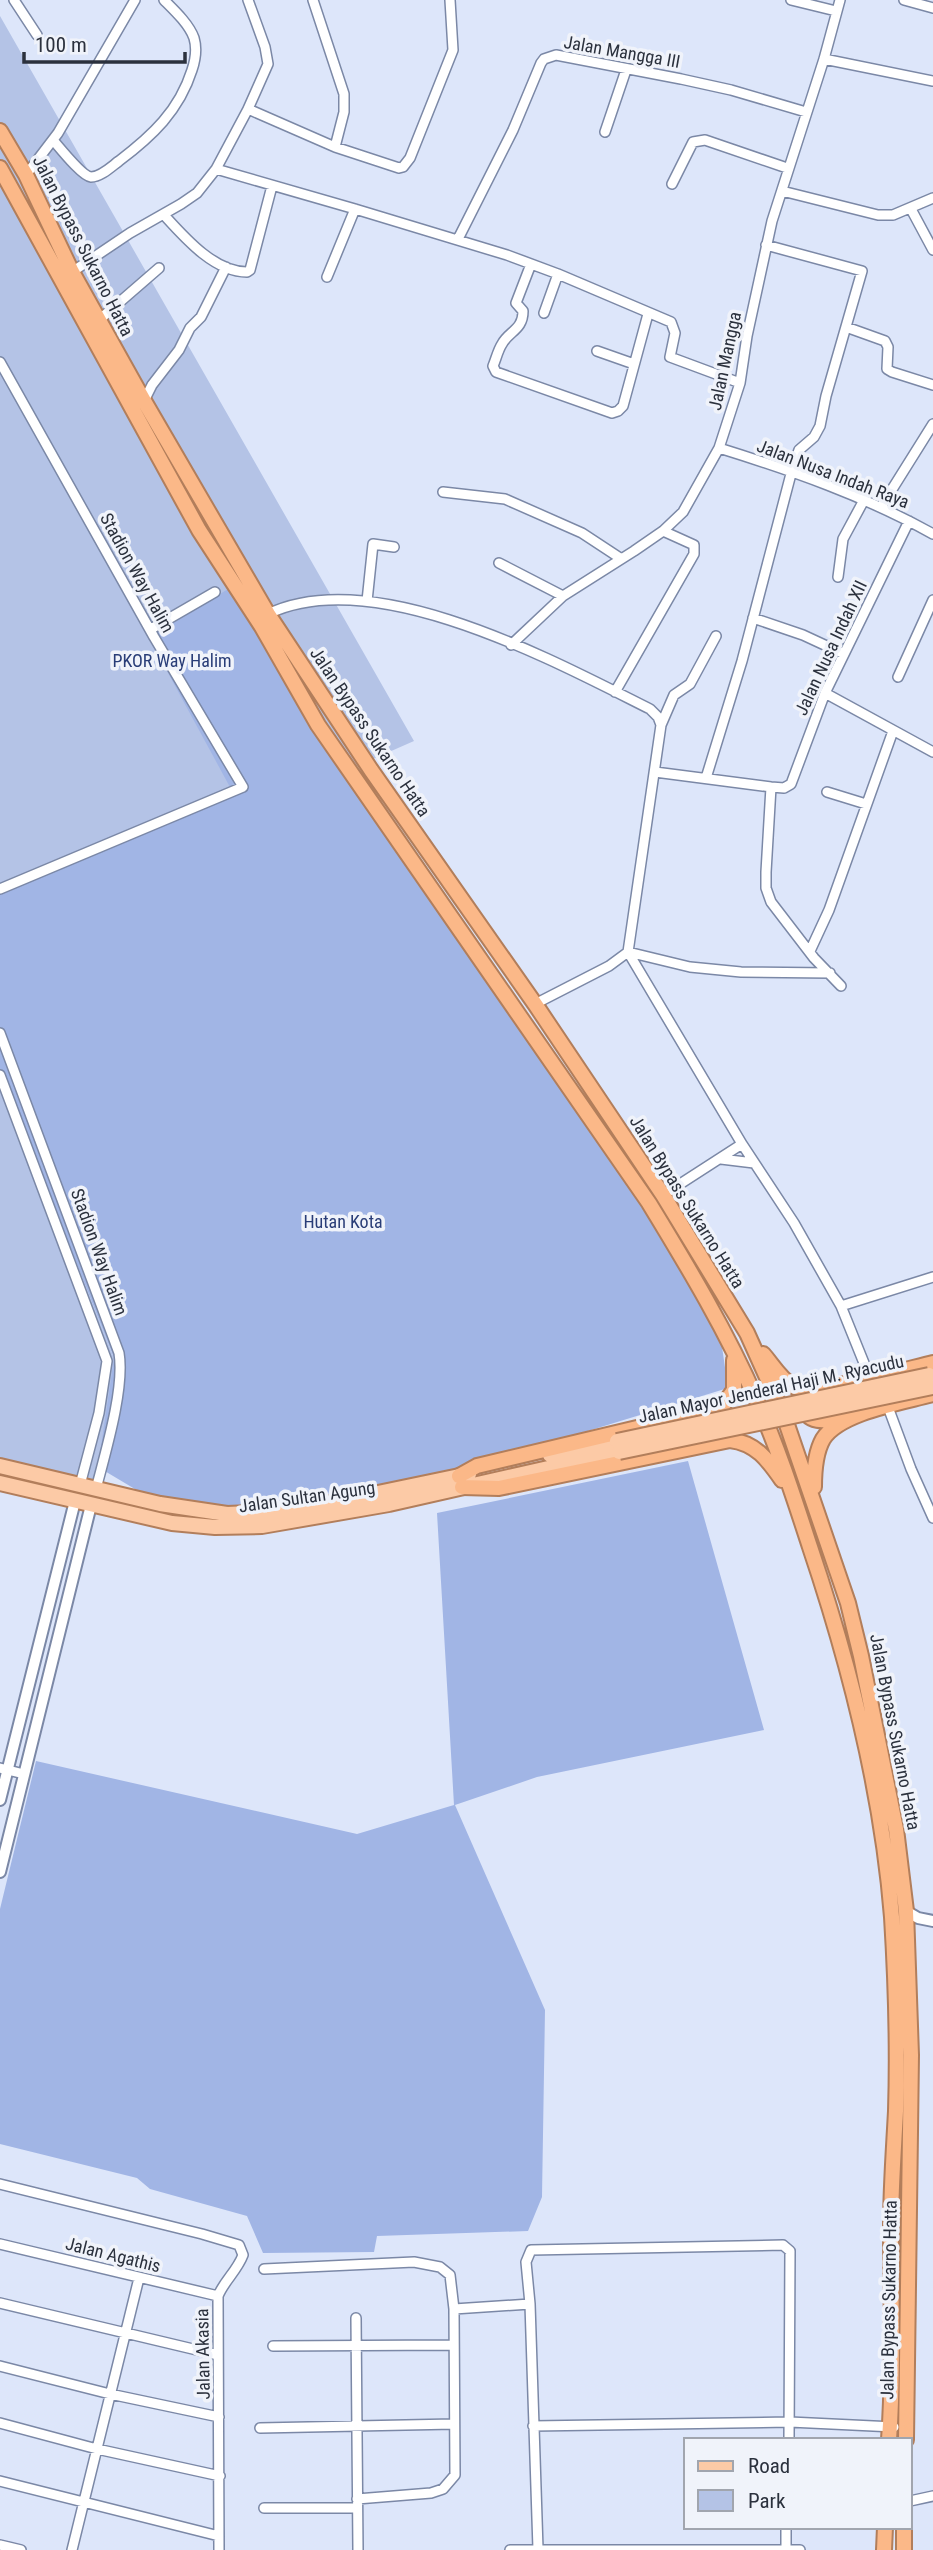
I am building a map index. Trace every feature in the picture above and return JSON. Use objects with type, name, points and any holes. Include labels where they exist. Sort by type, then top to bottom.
[{"type":"highway","name":"Jalan Bypass Sukarno Hatta","points":[[0,131],[26,175],[72,272],[268,614],[371,770],[535,1004],[663,1195],[747,1334],[783,1413],[848,1603],[873,1706],[896,1829],[906,1911],[911,2055],[906,2434]]},
{"type":"highway","name":"Jalan Bypass Sukarno Hatta","points":[[0,169],[199,530],[262,627],[318,725],[649,1203],[694,1278],[758,1402],[831,1608],[853,1687],[881,1834],[892,1915],[896,2108],[891,2225],[890,2433]]},
{"type":"highway","points":[[550,1059],[566,1050]]},
{"type":"highway","points":[[747,1334],[790,1385],[804,1390],[870,1378],[932,1380]]},
{"type":"highway","points":[[721,1408],[734,1390],[736,1376],[732,1350]]},
{"type":"highway","points":[[815,1389],[805,1396],[804,1412],[811,1418],[824,1421],[888,1406],[932,1380]]},
{"type":"highway","points":[[460,1482],[477,1466],[721,1408],[740,1407],[748,1415],[746,1427],[730,1440]]},
{"type":"highway","points":[[815,1504],[815,1462],[823,1438],[839,1423],[864,1413]]},
{"type":"highway","points":[[460,1482],[499,1488],[730,1440],[743,1442],[759,1450],[793,1496]]},
{"type":"highway","points":[[892,2278],[895,2283],[901,2284],[908,2278]]},
{"type":"highway","points":[[891,2319],[899,2312],[907,2319]]},
{"type":"highway","points":[[884,2550],[885,2529]]},
{"type":"highway","points":[[904,2529],[904,2550]]},
{"type":"main road","name":"Jalan Mayor Jenderal Haji M. Ryacudu","points":[[618,1447],[932,1380]]},
{"type":"main road","name":"Jalan Sultan Agung","points":[[0,1483],[172,1523],[215,1527],[262,1526],[331,1516],[460,1482],[618,1447]]},
{"type":"main road","name":"Jalan Sultan Agung","points":[[0,1466],[180,1508],[227,1514],[273,1512],[460,1482]]},
{"type":"street","points":[[14,0],[37,35]]},
{"type":"street","points":[[26,175],[52,140],[135,0]]},
{"type":"street","points":[[52,140],[85,174],[95,176],[142,144],[169,117],[181,98],[195,59],[194,38],[177,13],[164,0]]},
{"type":"street","points":[[72,272],[197,193],[216,169],[266,70],[268,58],[248,0]]},
{"type":"street","points":[[313,0],[345,102],[335,147]]},
{"type":"street","points":[[248,110],[335,147],[399,168],[407,165],[453,50],[450,0]]},
{"type":"street","points":[[792,0],[836,11]]},
{"type":"street","name":"Jalan Mangga","points":[[511,645],[563,596],[663,531],[683,512],[719,448],[740,383],[766,245],[840,0]]},
{"type":"street","points":[[904,0],[933,8]]},
{"type":"street","name":"Jalan Mangga III","points":[[458,239],[513,130],[544,59],[556,55],[706,84],[806,112]]},
{"type":"street","points":[[824,59],[933,81]]},
{"type":"street","points":[[605,132],[626,70]]},
{"type":"street","points":[[672,184],[696,140],[788,168]]},
{"type":"street","points":[[216,169],[458,239],[558,274],[671,322],[675,327],[670,357],[740,383]]},
{"type":"street","points":[[164,215],[197,250],[226,267],[243,272],[250,270],[272,186]]},
{"type":"street","points":[[782,191],[878,215],[893,215],[933,198]]},
{"type":"street","points":[[327,277],[355,209]]},
{"type":"street","points":[[911,209],[933,250]]},
{"type":"street","points":[[706,778],[753,618],[792,470],[799,450],[814,437],[820,426],[862,271],[859,268],[766,245]]},
{"type":"street","points":[[531,264],[516,303],[523,311],[523,317],[514,333],[503,341],[493,369],[496,373],[612,413],[623,406],[648,314]]},
{"type":"street","points":[[144,401],[152,385],[179,350],[190,328],[201,317],[226,267]]},
{"type":"street","points":[[99,320],[159,268]]},
{"type":"street","points":[[544,313],[558,274]]},
{"type":"street","points":[[846,327],[885,341],[888,347],[887,369],[933,385]]},
{"type":"street","points":[[597,351],[634,364]]},
{"type":"street","name":"Stadion Way Halim","points":[[0,363],[229,767],[243,787],[0,888]]},
{"type":"street","points":[[881,508],[933,424]]},
{"type":"street","name":"Jalan Nusa Indah Raya","points":[[719,448],[792,470],[864,500],[933,534]]},
{"type":"street","points":[[443,492],[505,499],[582,533],[620,558]]},
{"type":"street","points":[[838,577],[843,539],[864,500]]},
{"type":"street","name":"Jalan Nusa Indah XII","points":[[771,787],[784,788],[791,784],[825,693],[909,521]]},
{"type":"street","points":[[615,692],[694,554],[694,545],[663,531]]},
{"type":"street","points":[[367,601],[372,547],[376,543],[394,547]]},
{"type":"street","points":[[499,563],[563,596]]},
{"type":"street","points":[[150,629],[215,592]]},
{"type":"street","points":[[268,614],[311,601],[367,601],[425,612],[473,628],[558,663],[650,709],[661,724]]},
{"type":"street","points":[[898,677],[932,605]]},
{"type":"street","points":[[753,618],[803,635],[844,654]]},
{"type":"street","points":[[716,636],[690,684],[674,695],[661,724],[628,952],[842,1306],[870,1378]]},
{"type":"street","points":[[825,693],[933,752]]},
{"type":"street","points":[[810,951],[828,910],[893,731]]},
{"type":"street","points":[[655,772],[771,787],[766,888],[780,915],[841,986]]},
{"type":"street","points":[[827,792],[866,804]]},
{"type":"street","points":[[535,1004],[609,966],[628,952],[690,967],[741,972],[830,973]]},
{"type":"street","name":"Stadion Way Halim","points":[[0,1033],[119,1353],[114,1417],[96,1489]]},
{"type":"street","name":"Stadion Way Halim","points":[[0,1075],[107,1361],[99,1413],[80,1485]]},
{"type":"street","points":[[663,1195],[742,1144]]},
{"type":"street","points":[[721,1159],[754,1163]]},
{"type":"street","points":[[842,1306],[933,1277]]},
{"type":"street","points":[[888,1406],[911,1469],[933,1518]]},
{"type":"street","points":[[0,1800],[4,1769],[75,1501]]},
{"type":"street","points":[[0,1872],[91,1504]]},
{"type":"street","points":[[4,1769],[24,1774]]},
{"type":"street","points":[[906,1911],[918,1918],[933,1921]]},
{"type":"street","name":"Jalan Akasia","points":[[0,2184],[239,2245],[243,2255],[240,2263],[222,2285],[218,2297],[219,2550]]},
{"type":"street","name":"Jalan Agathis","points":[[0,2244],[218,2297]]},
{"type":"street","points":[[538,2549],[530,2304],[526,2262],[527,2256],[536,2249],[783,2245],[790,2251],[789,2438]]},
{"type":"street","points":[[264,2269],[431,2263],[450,2275],[453,2309],[455,2475],[443,2489],[431,2493],[357,2503],[264,2508]]},
{"type":"street","points":[[72,2550],[139,2278]]},
{"type":"street","points":[[0,2303],[218,2355]]},
{"type":"street","points":[[453,2309],[530,2304]]},
{"type":"street","points":[[356,2318],[358,2550]]},
{"type":"street","points":[[273,2346],[452,2345]]},
{"type":"street","points":[[0,2366],[110,2394],[219,2417]]},
{"type":"street","points":[[533,2426],[790,2422],[906,2434]]},
{"type":"street","points":[[0,2423],[97,2449],[220,2476]]},
{"type":"street","points":[[260,2428],[454,2424]]},
{"type":"street","points":[[0,2482],[219,2536]]},
{"type":"street","points":[[912,2501],[933,2496]]},
{"type":"street","points":[[786,2529],[786,2549]]},
{"type":"street","points":[[0,2545],[21,2550]]},
{"type":"street","points":[[510,2550],[800,2550]]},
{"type":"green space","name":"PKOR Way Halim","points":[[0,16],[414,741],[0,923]]},
{"type":"green space","name":"Hutan Kota","points":[[228,589],[558,1070],[685,1261],[721,1340],[728,1388],[457,1471],[228,1514],[160,1504],[98,1467],[114,1358],[0,1069],[0,888],[231,789],[149,638]]},
{"type":"green space","points":[[0,1069],[114,1358],[113,1415],[94,1487],[0,1464]]},
{"type":"green space","points":[[688,1461],[764,1730],[537,1777],[455,1805],[545,2010],[542,2197],[528,2231],[377,2236],[374,2252],[263,2253],[247,2216],[150,2189],[137,2178],[0,2144],[0,1909],[36,1761],[357,1834],[454,1805],[437,1513]]}]
